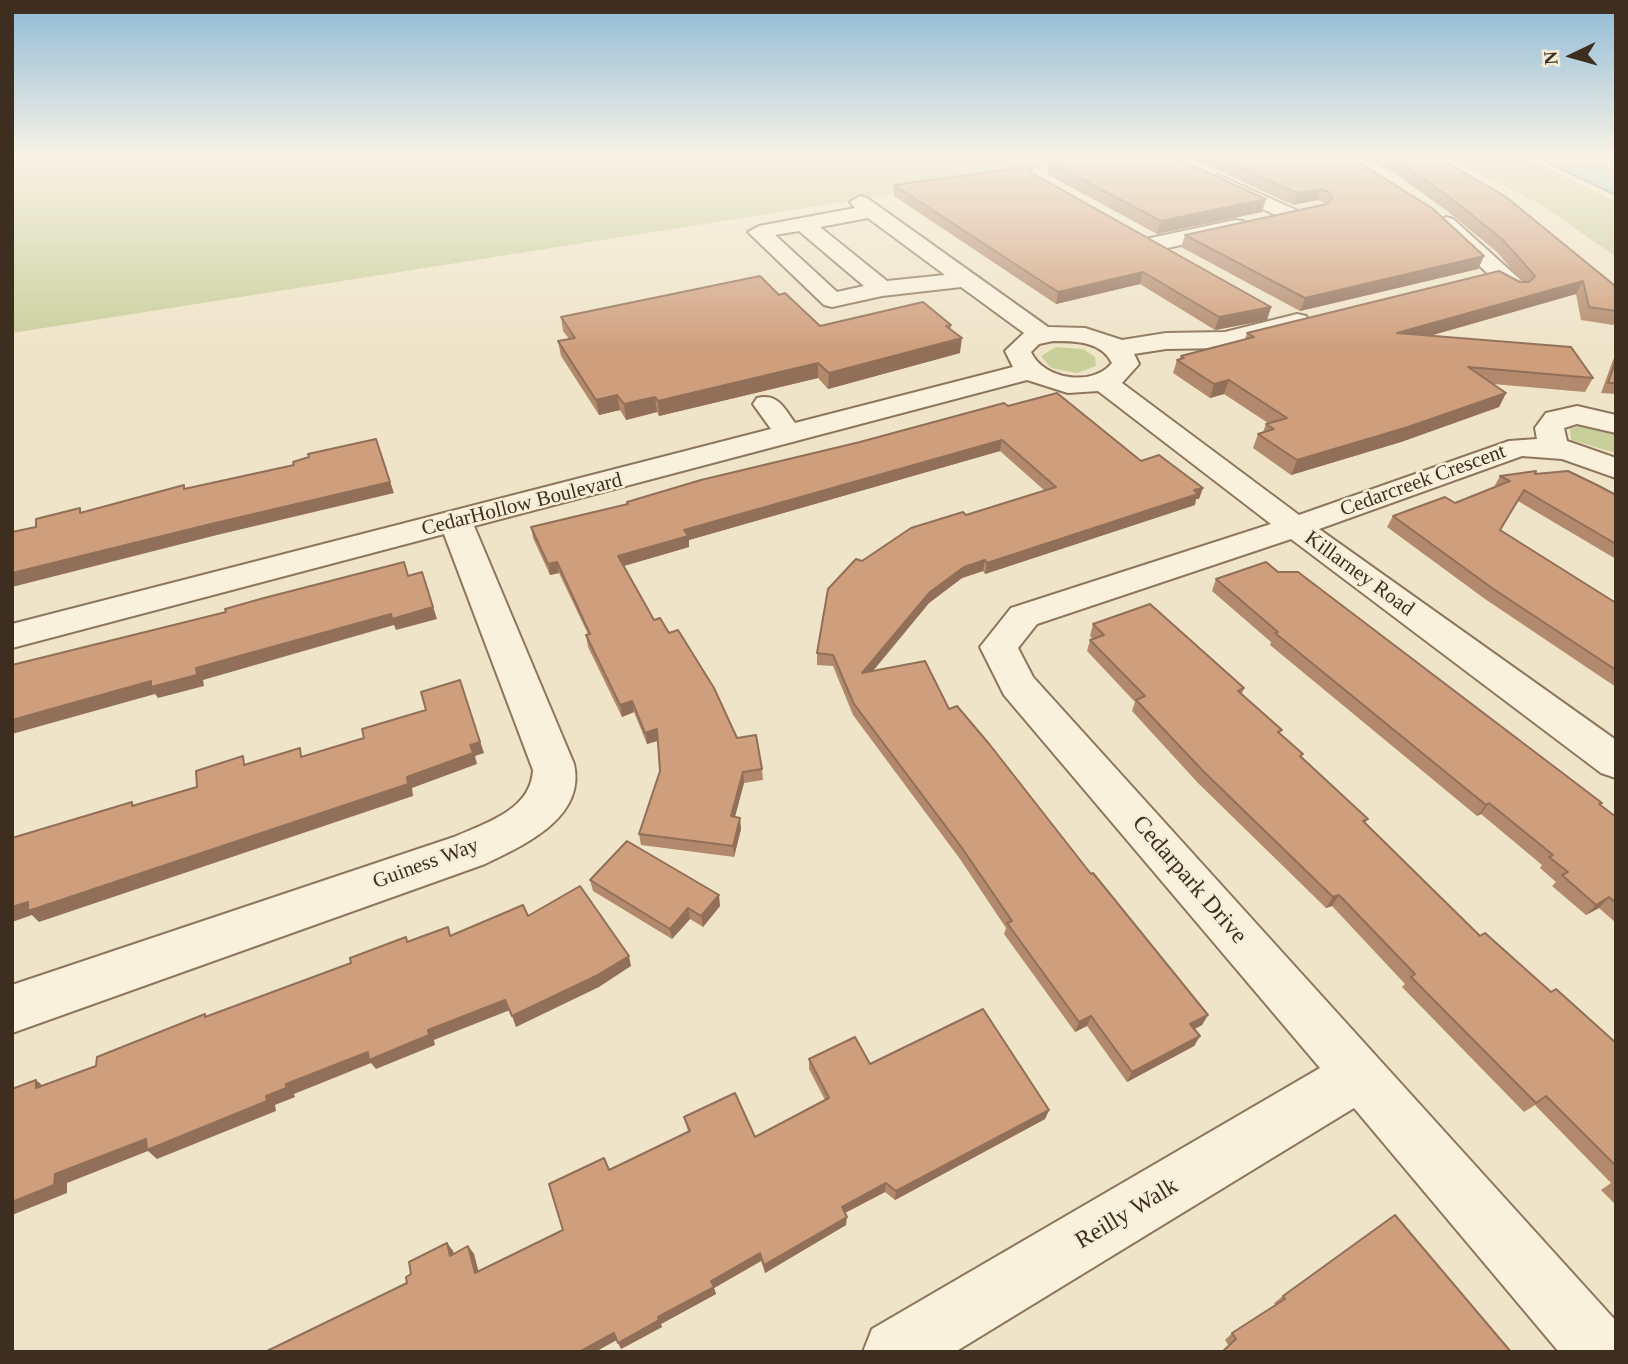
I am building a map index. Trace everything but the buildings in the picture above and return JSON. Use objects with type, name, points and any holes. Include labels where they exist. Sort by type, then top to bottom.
[{"type":"street","points":[[816,221],[759,232],[832,300],[882,289],[966,279]]},
{"type":"street","points":[[885,221],[1043,335]]},
{"type":"street","points":[[1154,244],[1259,221]]},
{"type":"street","points":[[1441,221],[1507,281],[1471,280]]},
{"type":"street","points":[[804,224],[882,289]]},
{"type":"street","points":[[1132,232],[1178,257]]},
{"type":"street","points":[[1272,309],[1296,322]]},
{"type":"street","points":[[1117,349],[1126,364],[1122,372],[1104,382],[1063,383],[1030,371],[1019,360],[1018,351],[1023,344],[1043,335],[1088,336],[1117,349],[1166,341],[1226,340],[1322,315]]},
{"type":"street","name":"CedarHollow Boulevard","points":[[12,636],[790,436],[1030,371]]},
{"type":"street","name":"Killarney Road","points":[[1104,382],[1295,527],[1616,762]]},
{"type":"street","points":[[767,404],[790,436]]},
{"type":"street","points":[[1554,448],[1549,428],[1556,419],[1577,415],[1616,424]]},
{"type":"street","name":"Cedarcreek Crescent","points":[[1295,527],[1519,447],[1554,448],[1582,455],[1616,469]]},
{"type":"street","name":"Guiness Way","points":[[12,1009],[468,851],[510,831],[545,808],[555,773],[547,744],[456,522]]},
{"type":"street","name":"Cedarpark Drive","points":[[1295,527],[1024,616],[999,647],[1018,685],[1601,1352]]},
{"type":"street","name":"Reilly Walk","points":[[895,1352],[1359,1075]]},
{"type":"green space","points":[[12,221],[725,221],[12,333]]},
{"type":"green space","points":[[1564,221],[1616,221],[1616,257]]},
{"type":"green space","points":[[1056,347],[1083,349],[1095,357],[1096,366],[1077,373],[1051,368],[1041,356]]},
{"type":"green space","points":[[1581,425],[1616,431],[1616,453],[1571,440],[1570,429]]}]
